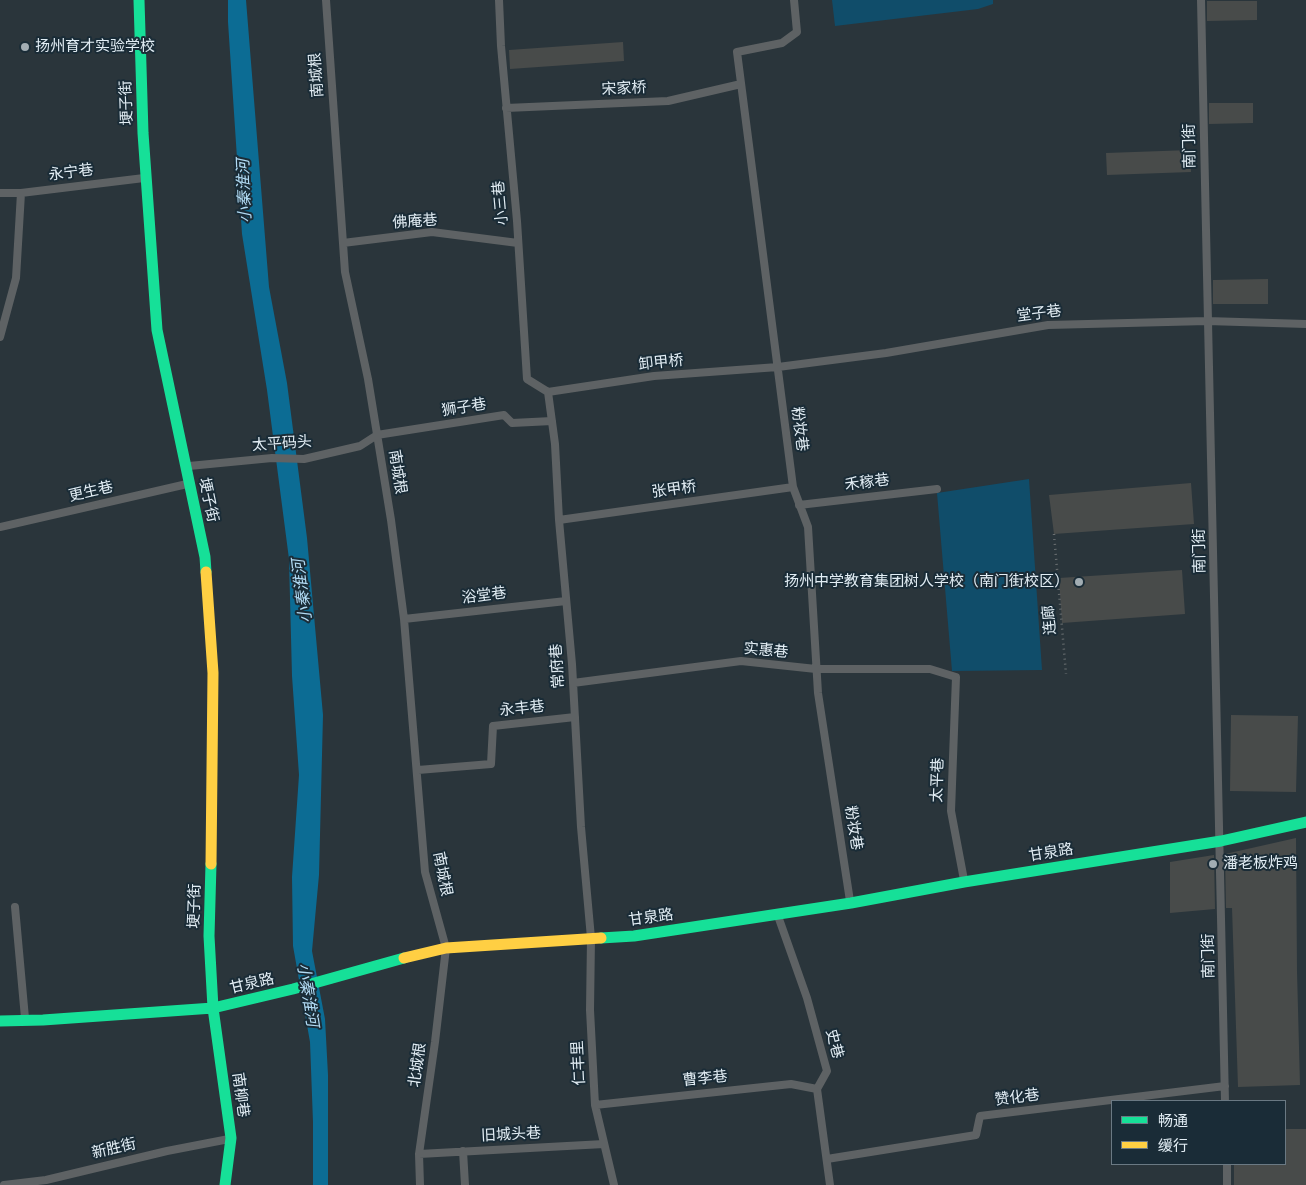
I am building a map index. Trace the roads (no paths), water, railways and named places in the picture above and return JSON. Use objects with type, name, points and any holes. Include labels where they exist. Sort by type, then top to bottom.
[{"type":"street","name":"埂子街","points":[[138,0],[146,178],[157,330],[204,557],[213,674],[213,805],[209,936],[213,1008]]},
{"type":"street","name":"甘泉路","points":[[0,1021],[213,1008],[293,989],[429,951],[446,948],[634,936],[851,903],[964,882],[1221,841],[1306,822]]},
{"type":"street","name":"南柳巷","points":[[213,1008],[231,1138],[226,1185]]},
{"type":"lane","name":"南城根","points":[[326,0],[345,272],[368,380],[404,619],[425,872],[446,948]]},
{"type":"lane","name":"小三巷","points":[[499,0],[527,379],[548,392]]},
{"type":"lane","name":"粉妆巷","points":[[794,0],[797,32],[782,43],[737,52],[792,487],[808,527],[818,693],[851,903]]},
{"type":"lane","name":"南门街","points":[[1201,0],[1226,1100]]},
{"type":"lane","name":"宋家桥","points":[[506,108],[668,100],[741,84]]},
{"type":"lane","name":"永宁巷","points":[[0,193],[20,193],[146,178]]},
{"type":"lane","points":[[0,336],[16,278],[20,193]]},
{"type":"lane","name":"佛庵巷","points":[[343,244],[432,232],[518,243]]},
{"type":"lane","name":"堂子巷","points":[[778,367],[886,354],[1048,325],[1208,321],[1306,324]]},
{"type":"lane","name":"卸甲桥","points":[[548,392],[654,376],[778,367]]},
{"type":"lane","name":"常府巷","points":[[548,392],[552,421],[573,683],[581,827],[591,938]]},
{"type":"lane","name":"狮子巷","points":[[377,435],[504,415],[512,423],[552,421]]},
{"type":"lane","name":"太平码头","points":[[186,467],[272,458],[304,459],[360,446],[377,435]]},
{"type":"lane","name":"更生巷","points":[[0,527],[189,483]]},
{"type":"lane","name":"张甲桥","points":[[559,520],[792,487]]},
{"type":"lane","name":"禾稼巷","points":[[800,505],[937,489]]},
{"type":"lane","name":"浴堂巷","points":[[404,619],[566,601]]},
{"type":"lane","name":"实惠巷","points":[[573,683],[741,662],[816,669],[930,669],[956,677]]},
{"type":"lane","name":"太平巷","points":[[956,677],[951,811],[964,882]]},
{"type":"lane","name":"永丰巷","points":[[418,770],[491,764],[493,726],[575,718]]},
{"type":"lane","points":[[15,907],[25,1020]]},
{"type":"lane","name":"史巷","points":[[777,913],[807,998],[827,1071],[817,1089],[830,1185]]},
{"type":"lane","name":"仁丰里","points":[[591,938],[590,1010],[595,1105],[614,1185]]},
{"type":"lane","name":"北城根","points":[[420,1185],[419,1154],[446,948]]},
{"type":"lane","name":"曹李巷","points":[[595,1105],[791,1084],[817,1089]]},
{"type":"lane","name":"赞化巷","points":[[827,1159],[976,1135],[980,1116],[1225,1086]]},
{"type":"lane","name":"新胜街","points":[[4,1185],[46,1180],[231,1138]]},
{"type":"lane","name":"旧城头巷","points":[[419,1154],[604,1144]]},
{"type":"lane","points":[[463,1151],[465,1185]]},
{"type":"lane","points":[[1227,1165],[1227,1185]]},
{"type":"water","name":"小秦淮河","points":[[228,0],[246,0],[269,287],[287,383],[307,538],[323,715],[319,875],[312,951],[325,1019],[328,1075],[328,1185],[313,1185],[310,1042],[293,946],[292,877],[299,775],[292,676],[289,559],[267,390],[242,234]]},
{"type":"place","name":"扬州育才实验学校","points":[[25,47]]},
{"type":"place","name":"扬州中学教育集团树人学校（南门街校区）","points":[[1079,582]]},
{"type":"place","name":"潘老板炸鸡","points":[[1213,864]]}]
